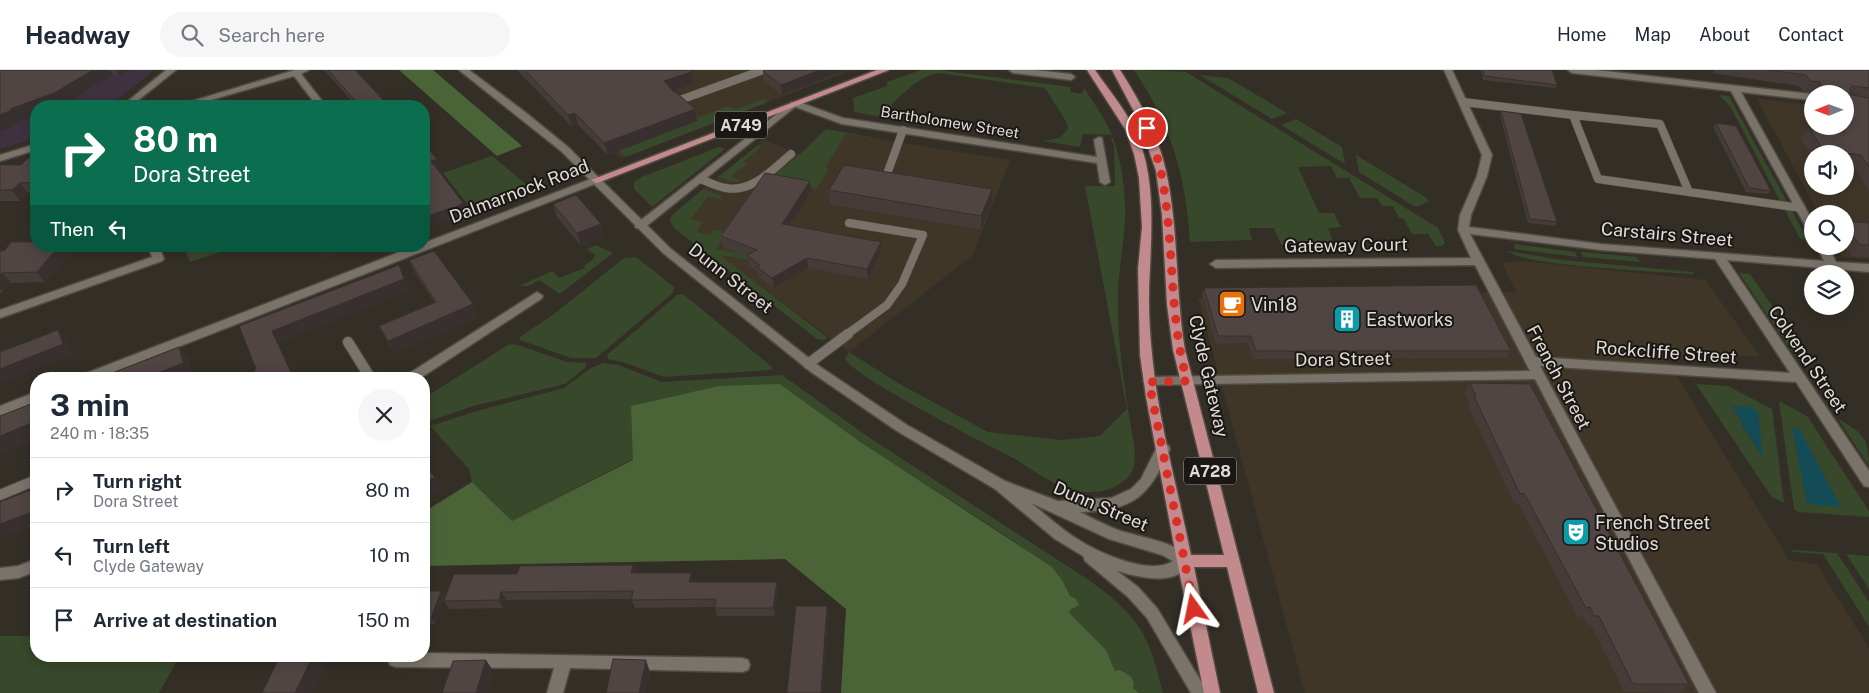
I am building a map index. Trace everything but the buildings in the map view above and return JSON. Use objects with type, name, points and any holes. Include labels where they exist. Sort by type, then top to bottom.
[{"type":"main road","name":"Dalmarnock Road","points":[[596,180],[885,70]]},
{"type":"main road","name":"A728","points":[[1091,70],[1130,129],[1139,154],[1144,178],[1147,227],[1143,299],[1149,382],[1212,693]]},
{"type":"main road","name":"Clyde Gateway","points":[[1116,70],[1147,128],[1161,171],[1168,223],[1176,330],[1187,381],[1266,693]]},
{"type":"main road","points":[[1184,561],[1232,561]]},
{"type":"street","points":[[134,100],[172,70]]},
{"type":"street","name":"Dunn Street","points":[[464,70],[527,117],[596,180],[667,251],[808,364],[878,413],[1000,485],[1070,541],[1116,563],[1148,572],[1167,572],[1184,561],[1166,550],[1121,538],[1055,506],[1000,485]]},
{"type":"street","points":[[1013,70],[1071,77]]},
{"type":"street","points":[[1448,70],[1487,155],[1486,165],[1464,217],[1464,230]]},
{"type":"street","points":[[1572,70],[1804,96]]},
{"type":"street","points":[[202,100],[301,71],[318,100]]},
{"type":"street","points":[[1735,89],[1804,214]]},
{"type":"street","points":[[640,226],[794,105]]},
{"type":"street","name":"Bartholomew Street","points":[[794,105],[835,119],[1102,161]]},
{"type":"street","points":[[1100,140],[1105,182]]},
{"type":"street","points":[[0,158],[30,149]]},
{"type":"street","name":"Dalmarnock Road","points":[[430,242],[596,180]]},
{"type":"street","name":"Carstairs Street","points":[[1464,230],[1594,246],[1832,265]]},
{"type":"street","name":"French Street","points":[[1464,230],[1477,261],[1708,693]]},
{"type":"street","points":[[0,314],[158,259],[155,252]]},
{"type":"street","name":"Dalmarnock Road","points":[[101,372],[404,252]]},
{"type":"street","points":[[1827,255],[1832,265]]},
{"type":"street","name":"Colvend Street","points":[[1718,256],[1869,482]]},
{"type":"street","name":"Gateway Court","points":[[1216,264],[1477,261]]},
{"type":"street","name":"Carstairs Street","points":[[1854,267],[1869,268]]},
{"type":"street","points":[[420,372],[537,296]]},
{"type":"street","name":"Rockcliffe Street","points":[[1531,361],[1800,378]]},
{"type":"street","name":"Dora Street","points":[[1149,382],[1384,376],[1538,375]]},
{"type":"street","points":[[0,411],[30,399]]},
{"type":"street","points":[[1055,506],[1107,506],[1134,495],[1146,482],[1163,449]]},
{"type":"street","points":[[1070,541],[1124,584],[1148,608],[1158,621],[1200,693]]},
{"type":"street","points":[[0,574],[19,572],[30,567]]},
{"type":"street","points":[[430,660],[742,665]]},
{"type":"street","points":[[554,693],[564,661]]},
{"type":"lane","points":[[680,100],[763,70]]},
{"type":"lane","points":[[1463,102],[1660,124],[1689,192]]},
{"type":"lane","points":[[1573,115],[1598,179],[1801,208]]},
{"type":"lane","points":[[886,174],[903,130]]},
{"type":"lane","points":[[700,179],[728,189],[742,188],[752,184],[791,154]]},
{"type":"lane","points":[[808,364],[887,304],[902,284],[922,235],[849,223]]},
{"type":"lane","points":[[348,342],[367,372]]},
{"type":"lane","points":[[0,495],[30,482]]},
{"type":"shaded area","points":[[0,70],[154,70],[116,100],[30,100],[30,140],[0,149]]},
{"type":"shaded area","points":[[520,70],[852,70],[623,158],[606,150]]},
{"type":"shaded area","points":[[1757,99],[1804,104],[1804,135],[1854,135],[1854,121],[1869,112],[1869,259],[1842,257],[1841,255],[1854,255],[1854,205],[1814,205],[1809,195],[1854,195],[1854,145],[1804,145],[1804,186]]},
{"type":"shaded area","points":[[846,134],[1010,160],[973,255],[849,352],[719,255],[674,213],[764,140],[799,154]]},
{"type":"shaded area","points":[[1521,261],[1705,280],[1760,356],[1666,359],[1789,560],[1817,565],[1869,648],[1869,693],[1305,693],[1198,298],[1516,292],[1502,263]]},
{"type":"green space","points":[[399,70],[433,70],[522,146],[497,156]]},
{"type":"green space","points":[[921,70],[938,70],[1071,87],[1070,92],[1082,94],[1084,88],[1102,115],[1112,135],[1083,134],[1080,147],[1043,141],[1059,138],[1068,129],[1067,123],[1045,88],[939,73],[920,80],[892,104],[892,112],[901,118],[900,120],[854,112],[853,98],[887,86],[887,82]]},
{"type":"green space","points":[[1134,70],[1186,72],[1438,228],[1445,243],[1442,246],[1436,246],[1428,234],[1412,234],[1403,218],[1399,218],[1393,206],[1382,206],[1377,198],[1360,198],[1349,178],[1337,178],[1331,166],[1298,167],[1319,213],[1334,213],[1341,227],[1328,228],[1334,245],[1331,249],[1291,250],[1281,244],[1274,228],[1249,228],[1252,240],[1190,242],[1185,195],[1174,152],[1158,111]]},
{"type":"green space","points":[[1200,75],[1228,78],[1287,113],[1272,119]]},
{"type":"green space","points":[[1719,95],[1729,96],[1804,233],[1804,240],[1800,239],[1730,106]]},
{"type":"green space","points":[[764,99],[768,102],[626,157],[619,150],[726,106],[735,109]]},
{"type":"green space","points":[[1296,119],[1342,147],[1345,164],[1281,125]]},
{"type":"green space","points":[[826,129],[892,141],[846,134],[825,168],[829,169],[816,189],[766,181],[799,155]]},
{"type":"green space","points":[[1111,138],[1113,138],[1119,158],[1125,199],[1118,291],[1118,325],[1123,376],[1135,458],[1131,472],[1120,484],[1103,491],[1084,492],[1057,484],[1013,458],[922,410],[852,367],[845,358],[849,352],[898,383],[988,432],[1061,440],[1100,436],[1127,409],[1085,186],[1115,186],[1114,146]]},
{"type":"green space","points":[[758,145],[761,147],[743,162],[747,164],[731,176],[742,181],[732,182],[718,177]]},
{"type":"green space","points":[[719,147],[725,149],[652,207],[634,189],[634,182],[642,177]]},
{"type":"green space","points":[[1356,155],[1429,201],[1419,206],[1414,206],[1359,172]]},
{"type":"green space","points":[[492,156],[526,184],[469,206],[443,173]]},
{"type":"green space","points":[[703,189],[722,196],[720,199],[708,196],[691,219],[703,222],[696,232],[710,235],[714,230],[727,232],[716,249],[773,260],[770,263],[720,255],[828,338],[817,339],[674,228],[670,221],[671,216]]},
{"type":"green space","points":[[1515,244],[1575,252],[1577,257],[1514,249]]},
{"type":"green space","points":[[596,245],[613,253],[560,294],[539,280],[528,286],[519,286],[552,271],[559,278],[585,268],[584,266],[595,255],[587,249]]},
{"type":"green space","points":[[1508,251],[1562,260],[1693,272],[1693,274],[1626,270],[1538,261]]},
{"type":"green space","points":[[186,252],[221,252],[190,262]]},
{"type":"green space","points":[[1581,252],[1637,257],[1640,262],[1583,257]]},
{"type":"green space","points":[[636,257],[674,287],[673,293],[596,358],[571,358],[520,340],[520,337],[554,314],[624,258]]},
{"type":"green space","points":[[1739,273],[1750,274],[1810,361],[1798,360]]},
{"type":"green space","points":[[683,294],[772,367],[771,370],[664,377],[623,362],[608,359],[607,355],[677,295]]},
{"type":"green space","points":[[515,344],[567,362],[586,363],[586,367],[565,384],[473,406],[430,421],[430,394],[508,345]]},
{"type":"green space","points":[[603,363],[618,365],[662,382],[782,375],[867,436],[1087,579],[1104,592],[1130,615],[1139,627],[1152,655],[1163,693],[1139,693],[1115,672],[1106,650],[1069,613],[1071,609],[1070,596],[1058,574],[1015,542],[859,441],[780,384],[512,521],[472,482],[469,469],[430,426],[477,411],[564,388],[591,368]]},
{"type":"green space","points":[[780,384],[859,441],[1052,567],[1062,580],[1070,596],[1076,599],[1079,605],[1071,609],[1069,613],[1106,650],[1115,671],[1120,670],[1130,676],[1134,682],[1133,688],[1139,693],[841,693],[846,609],[785,559],[430,566],[430,508],[472,482],[512,521],[633,460],[631,406],[719,386]]},
{"type":"green space","points":[[1696,384],[1728,386],[1772,409],[1784,503],[1771,496]],"holes":[[[1758,412],[1762,457],[1746,430],[1742,427]]]},
{"type":"green space","points":[[1779,401],[1807,416],[1869,511],[1869,517],[1799,512],[1794,509]]},
{"type":"green space","points":[[1838,419],[1858,432],[1866,442],[1869,466]]},
{"type":"green space","points":[[1792,550],[1837,553],[1869,602],[1869,627],[1823,554],[1793,552]]},
{"type":"green space","points":[[1846,554],[1869,556],[1869,589]]},
{"type":"green space","points":[[0,636],[30,636],[30,662],[176,662],[159,693],[0,693]]},
{"type":"water","points":[[1750,405],[1758,412],[1763,459],[1746,430],[1741,427],[1744,426],[1732,406],[1749,407]]},
{"type":"water","points":[[1792,427],[1799,429],[1841,507],[1821,505],[1819,507],[1817,504],[1807,504]]},
{"type":"place","name":"Vin18","points":[[1232,304]]},
{"type":"place","name":"Eastworks","points":[[1347,319]]},
{"type":"place","name":"French Street Studios","points":[[1576,532]]},
{"type":"route","points":[[1147,128],[1161,171],[1168,223],[1176,330],[1182,365],[1187,381],[1149,382],[1194,609]]}]
